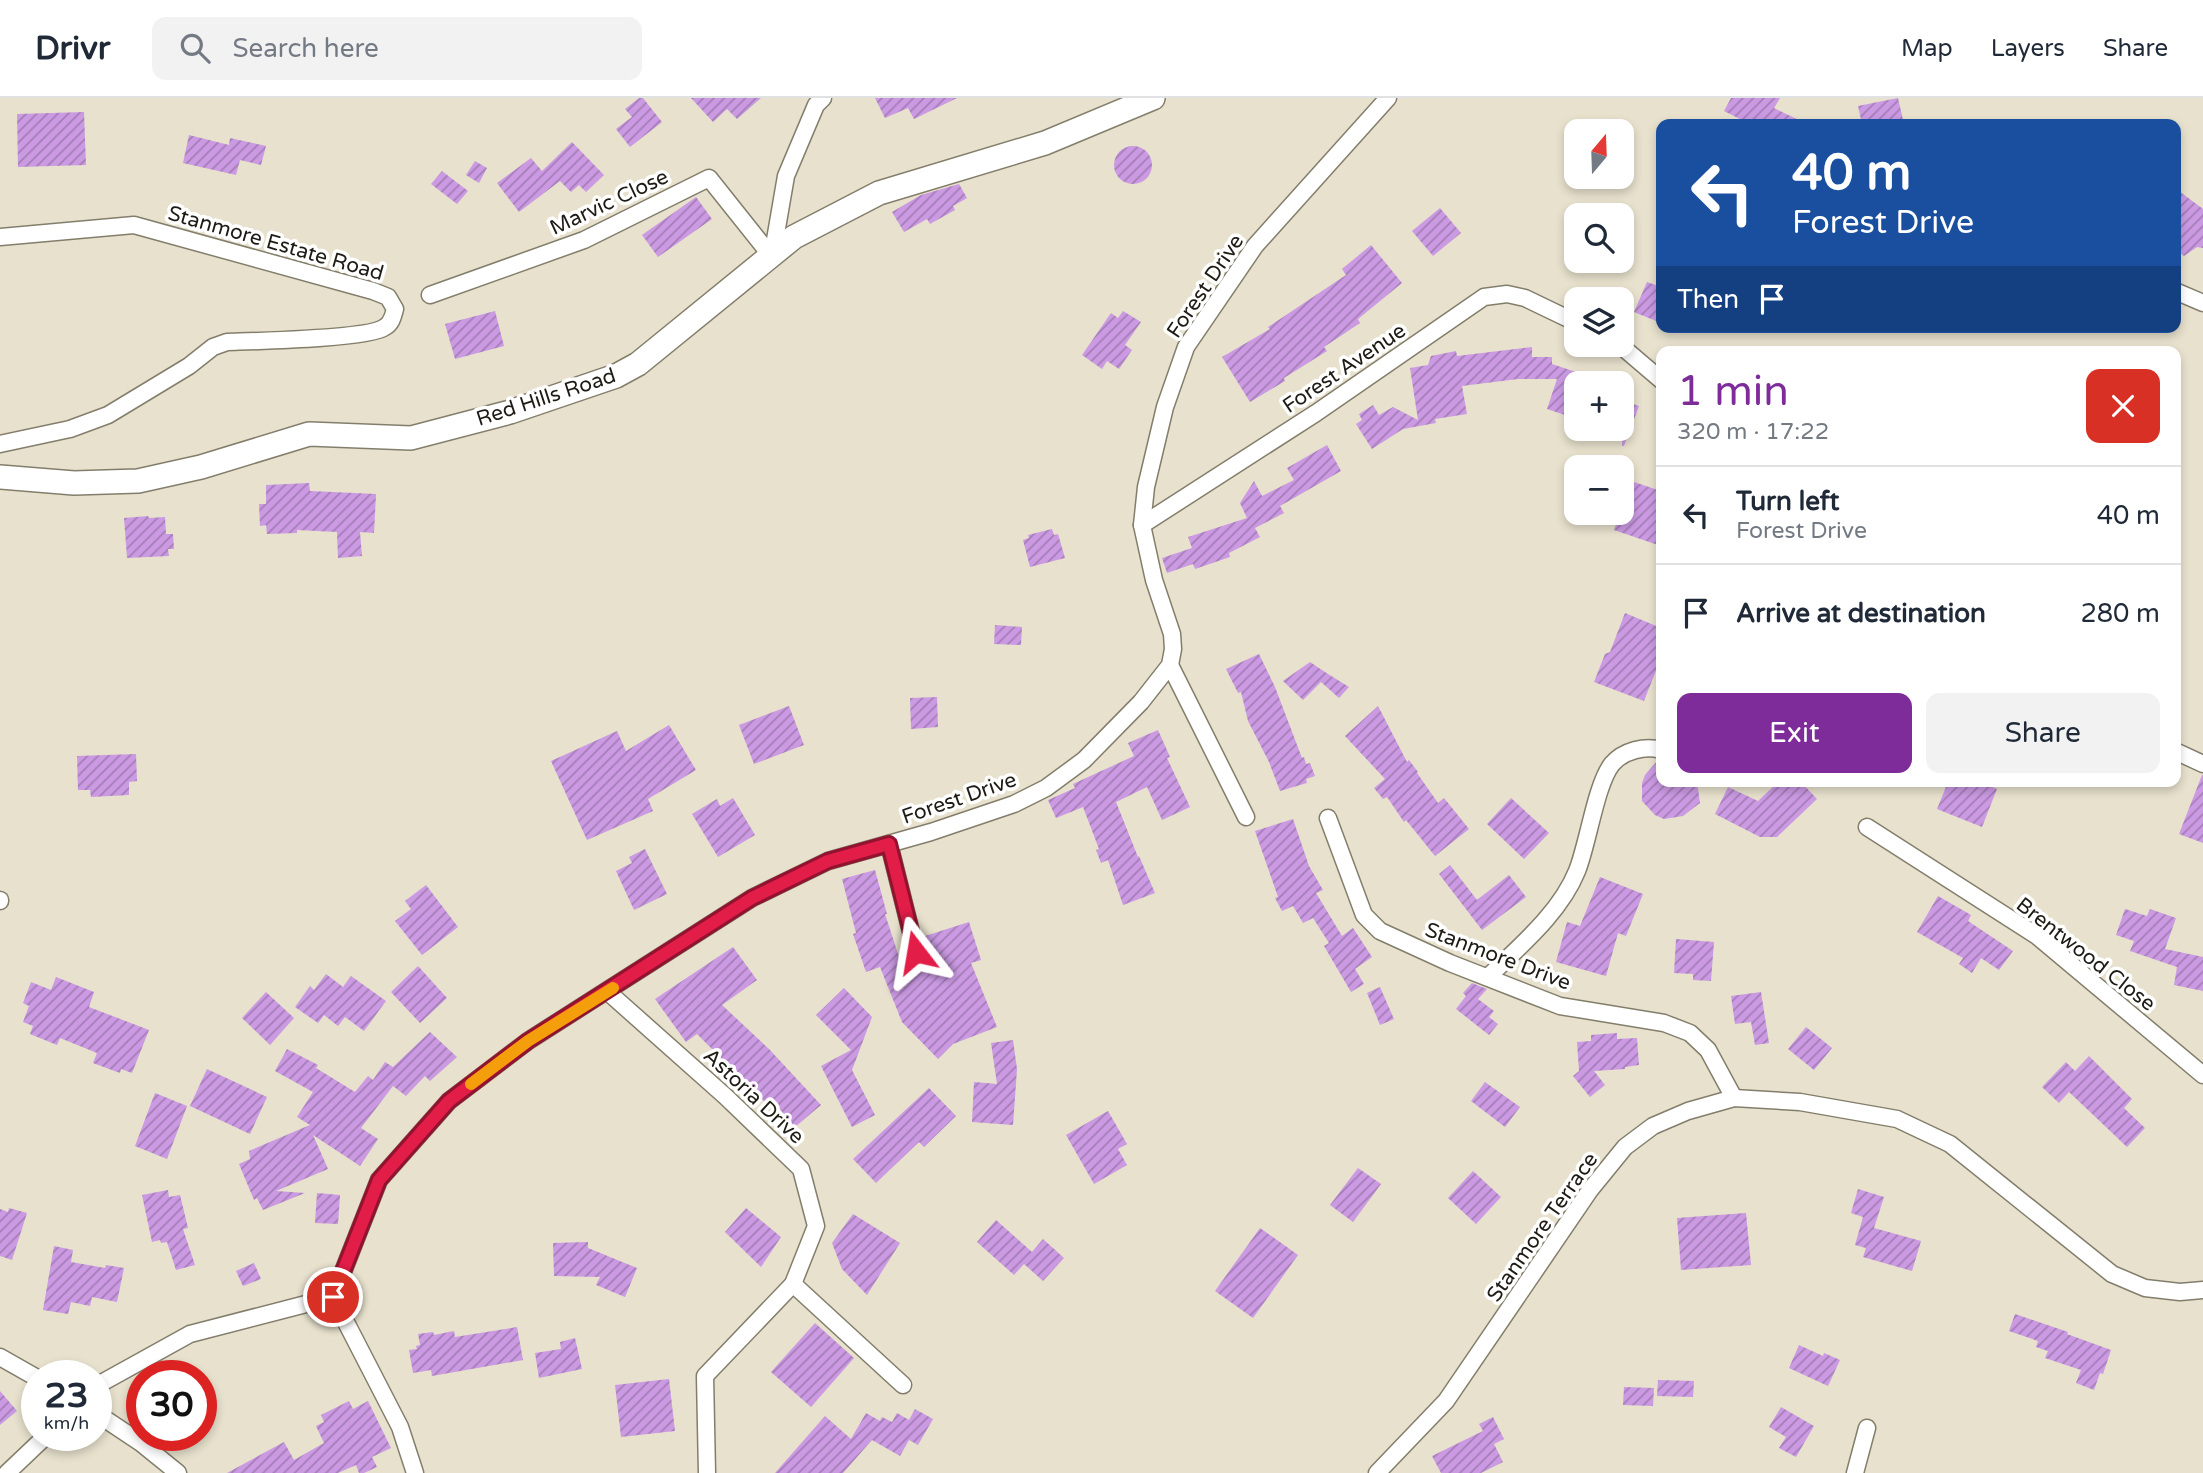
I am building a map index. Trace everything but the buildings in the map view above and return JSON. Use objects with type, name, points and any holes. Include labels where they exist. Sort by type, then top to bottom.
[{"type":"main road","name":"Red Hills Road","points":[[0,477],[74,483],[138,481],[201,467],[309,434],[411,438],[510,412],[616,376],[638,364],[794,237],[879,193],[1045,143],[1153,98]]},
{"type":"street","points":[[772,257],[786,176],[816,105],[823,98]]},
{"type":"street","name":"Forest Drive","points":[[333,1297],[379,1180],[449,1101],[528,1041],[752,898],[828,861],[1014,804],[1046,788],[1084,760],[1141,702],[1170,665],[1173,649],[1172,634],[1154,580],[1142,525],[1146,487],[1165,407],[1193,334],[1255,246],[1388,98]]},
{"type":"street","name":"Marvic Close","points":[[429,295],[584,240],[709,178],[772,257]]},
{"type":"street","name":"Stanmore Estate Road","points":[[0,237],[134,225],[373,291],[388,297],[395,309],[390,323],[383,330],[338,336],[228,342],[213,347],[189,366],[108,415],[70,429],[0,444]]},
{"type":"street","name":"Forest Avenue","points":[[1142,525],[1316,413],[1484,297],[1507,294],[1525,298],[1564,317]]},
{"type":"street","points":[[2181,294],[2203,303]]},
{"type":"street","points":[[1634,357],[1656,376]]},
{"type":"street","points":[[1170,665],[1246,817]]},
{"type":"street","points":[[1488,977],[1546,920],[1576,873],[1603,781],[1613,763],[1636,749],[1656,750]]},
{"type":"street","points":[[2181,754],[2203,764]]},
{"type":"street","name":"Stanmore Drive","points":[[1328,818],[1364,915],[1380,931],[1450,963],[1560,1006],[1664,1023],[1690,1033],[1708,1050],[1734,1098]]},
{"type":"street","name":"Brentwood Close","points":[[1867,827],[2036,936],[2203,1075]]},
{"type":"street","points":[[889,844],[916,952]]},
{"type":"street","name":"Astoria Drive","points":[[608,992],[725,1096],[801,1169],[816,1226],[793,1284],[705,1376],[707,1473]]},
{"type":"street","name":"Stanmore Terrace","points":[[1377,1473],[1447,1401],[1590,1190],[1625,1147],[1653,1126],[1688,1111],[1734,1098],[1800,1102],[1897,1119],[1950,1144],[2112,1274],[2145,1288],[2180,1292],[2203,1290]]},
{"type":"street","points":[[793,1284],[903,1385]]},
{"type":"street","points":[[112,1377],[190,1334],[333,1297],[400,1427],[415,1473]]},
{"type":"street","points":[[0,1357],[21,1369]]},
{"type":"street","points":[[112,1424],[141,1443],[177,1473]]},
{"type":"street","points":[[1855,1473],[1867,1428]]},
{"type":"street","points":[[7,1473],[30,1451]]},
{"type":"slow traffic","points":[[471,1084],[528,1041],[613,988]]},
{"type":"route","points":[[333,1297],[379,1180],[449,1101],[528,1041],[752,898],[828,861],[889,844],[916,952]]}]
